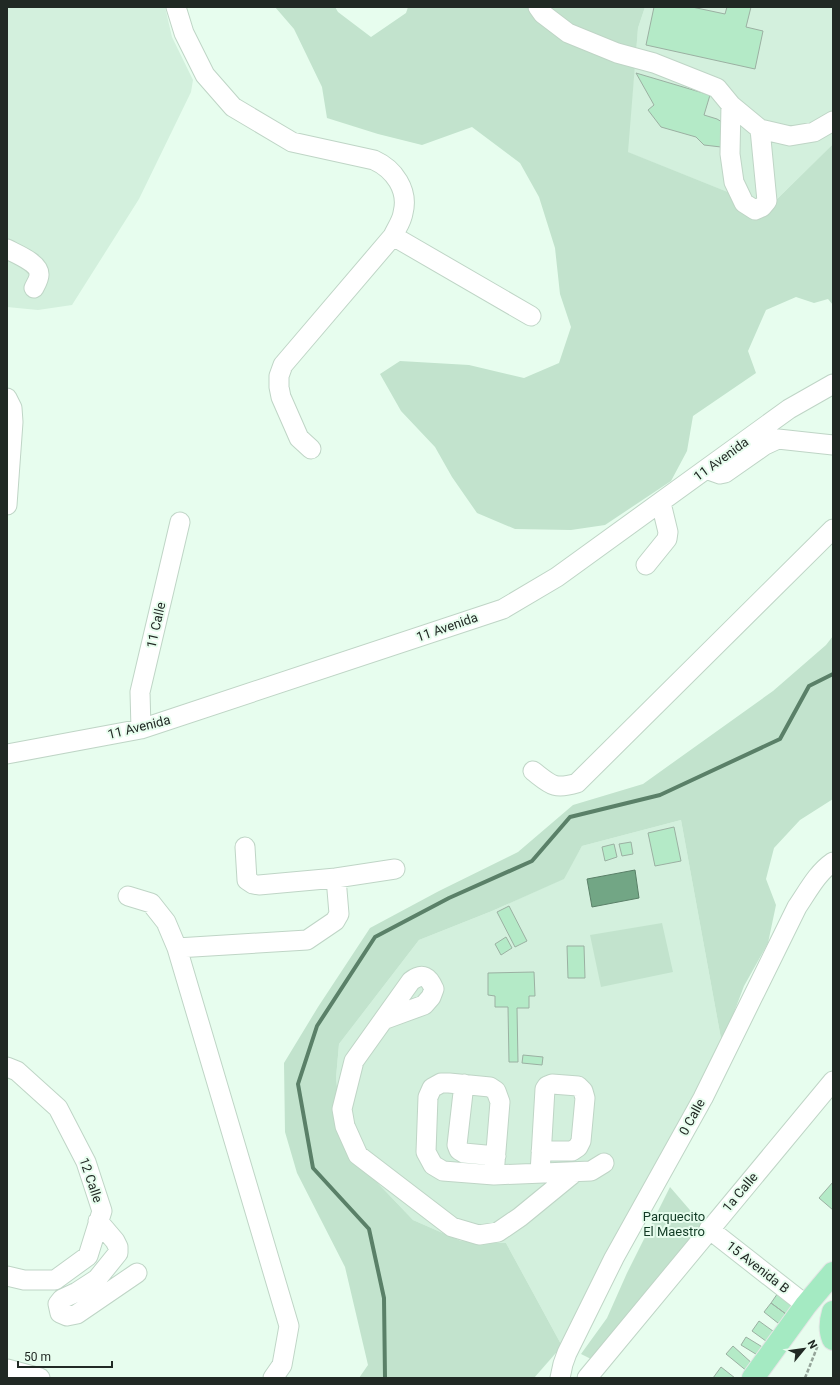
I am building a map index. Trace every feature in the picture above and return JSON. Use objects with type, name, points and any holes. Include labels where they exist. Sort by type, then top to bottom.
[{"type":"main road","points":[[753,1378],[806,1305],[833,1273]]},
{"type":"main road","points":[[833,1312],[830,1322],[830,1333],[833,1339]]},
{"type":"street","points":[[176,7],[184,33],[205,75],[233,107],[292,142],[374,160],[381,163],[394,174],[402,188],[404,205],[403,214],[393,236],[283,365],[279,376],[281,397],[299,438],[311,449]]},
{"type":"street","points":[[538,7],[543,14],[568,33],[617,54],[654,64],[717,88],[731,105],[760,129],[790,136],[814,132],[833,121]]},
{"type":"street","points":[[731,105],[730,154],[734,182],[744,203],[755,210],[762,207],[767,201],[760,129]]},
{"type":"street","points":[[393,236],[531,316]]},
{"type":"street","points":[[7,249],[34,265],[38,270],[39,276],[34,288]]},
{"type":"street","name":"11 Avenida","points":[[7,754],[141,730],[503,608],[557,577],[789,409],[833,384]]},
{"type":"street","points":[[7,398],[12,408],[13,422],[7,504]]},
{"type":"street","points":[[706,469],[720,474],[725,473],[765,445],[778,439],[833,445]]},
{"type":"street","points":[[646,565],[667,539],[667,526],[661,502]]},
{"type":"street","name":"11 Calle","points":[[141,730],[140,692],[180,522]]},
{"type":"street","points":[[533,771],[551,785],[564,787],[577,783],[833,529]]},
{"type":"street","points":[[245,847],[248,880],[253,884],[259,885],[336,878],[395,869]]},
{"type":"street","name":"0 Calle","points":[[563,1365],[618,1252],[703,1098],[798,907],[824,868],[833,862]]},
{"type":"street","points":[[177,948],[307,940],[335,921],[339,914],[336,878]]},
{"type":"street","points":[[128,896],[151,903],[166,922],[177,948],[290,1326],[278,1372]]},
{"type":"street","points":[[383,1020],[354,1061],[342,1109],[345,1126],[358,1155],[452,1227],[479,1235],[498,1232],[520,1217],[575,1172]]},
{"type":"street","name":"12 Calle","points":[[7,1067],[17,1071],[58,1108],[86,1162],[102,1211],[88,1256],[55,1280],[24,1280],[7,1276]]},
{"type":"street","name":"1a Calle","points":[[588,1376],[833,1081]]},
{"type":"street","points":[[494,1175],[500,1102],[496,1091],[490,1087],[464,1084],[441,1083],[432,1088],[428,1097],[426,1152],[433,1165],[443,1171],[494,1175],[575,1172],[591,1171],[604,1163]]},
{"type":"street","points":[[464,1084],[457,1145],[459,1150],[464,1153],[496,1156]]},
{"type":"street","points":[[540,1173],[541,1151]]},
{"type":"street","points":[[98,1221],[115,1241],[118,1246],[118,1253],[97,1279],[77,1292],[62,1299],[58,1304],[60,1313],[67,1316],[77,1314],[137,1273]]},
{"type":"street","name":"15 Avenida B","points":[[709,1229],[806,1305]]},
{"type":"street","points":[[563,1365],[579,1364],[588,1376]]},
{"type":"street","points":[[7,1369],[40,1378]]},
{"type":"shaded area","points":[[7,7],[165,7],[172,37],[193,80],[191,92],[139,199],[72,305],[38,310],[7,307]]},
{"type":"shaded area","points":[[645,7],[833,7],[833,144],[768,208],[627,152],[638,28]]},
{"type":"shaded area","points":[[681,820],[722,1044],[562,1346],[506,1243],[461,1241],[413,1220],[348,1152],[339,1105],[336,1078],[339,1044],[419,940],[492,911],[563,879],[582,846]]},
{"type":"shaded area","points":[[635,870],[639,898],[592,907],[587,879]]},
{"type":"green space","points":[[275,7],[335,7],[338,12],[371,37],[406,13],[408,7],[645,7],[638,28],[628,152],[768,208],[833,144],[833,305],[828,299],[814,303],[796,297],[766,310],[748,351],[756,373],[693,416],[687,451],[671,481],[605,525],[571,530],[515,529],[477,513],[452,477],[435,447],[401,411],[380,374],[400,361],[469,365],[524,378],[559,363],[571,327],[560,294],[555,248],[539,197],[520,163],[472,127],[422,145],[378,134],[327,118],[322,87],[294,29]]},
{"type":"green space","points":[[833,636],[833,799],[800,820],[774,848],[766,879],[776,905],[768,943],[744,986],[722,1044],[681,820],[582,846],[564,879],[492,911],[419,940],[339,1044],[336,1078],[339,1105],[348,1152],[413,1220],[461,1241],[506,1243],[562,1346],[534,1378],[359,1378],[368,1365],[345,1267],[297,1173],[285,1132],[284,1063],[318,1007],[370,928],[439,891],[518,852],[573,805],[643,784],[773,691],[826,645]]},
{"type":"green space","points":[[662,923],[673,972],[601,987],[590,935]]},
{"type":"green space","name":"Parquecito El Maestro","points":[[670,1187],[702,1224],[591,1359],[581,1354],[607,1318],[627,1273]]},
{"type":"building","points":[[654,7],[692,7],[725,14],[727,7],[751,7],[746,27],[763,31],[755,69],[646,45]]},
{"type":"building","points":[[636,73],[710,95],[704,115],[717,119],[727,125],[721,147],[704,145],[696,137],[661,127],[648,110],[654,105]]},
{"type":"building","points":[[674,827],[681,861],[655,866],[648,833]]},
{"type":"building","points":[[631,842],[633,854],[622,856],[619,844]]},
{"type":"building","points":[[614,844],[617,857],[605,861],[602,847]]},
{"type":"building","points":[[509,906],[527,941],[515,947],[497,912]]},
{"type":"building","points":[[506,937],[512,948],[501,955],[495,944]]},
{"type":"building","points":[[567,946],[584,946],[585,978],[568,978]]},
{"type":"building","points":[[534,972],[535,996],[529,996],[529,1008],[517,1008],[518,1062],[509,1062],[508,1007],[495,1007],[495,996],[488,995],[488,973]]},
{"type":"building","points":[[523,1055],[543,1057],[542,1065],[522,1063]]},
{"type":"building","points":[[833,1182],[833,1210],[819,1198]]},
{"type":"building","points":[[780,1290],[799,1305],[790,1317],[771,1303]]},
{"type":"building","points":[[771,1303],[790,1317],[783,1327],[764,1312]]},
{"type":"building","points":[[759,1321],[777,1334],[770,1344],[752,1331]]},
{"type":"building","points":[[746,1337],[764,1348],[759,1356],[741,1345]]},
{"type":"building","points":[[733,1346],[754,1365],[748,1372],[726,1354]]},
{"type":"building","points":[[721,1367],[735,1378],[713,1378]]},
{"type":"waterway","points":[[385,1378],[384,1298],[369,1229],[313,1168],[298,1084],[317,1026],[375,937],[449,898],[532,861],[570,817],[660,795],[780,739],[809,686],[833,674]]}]
